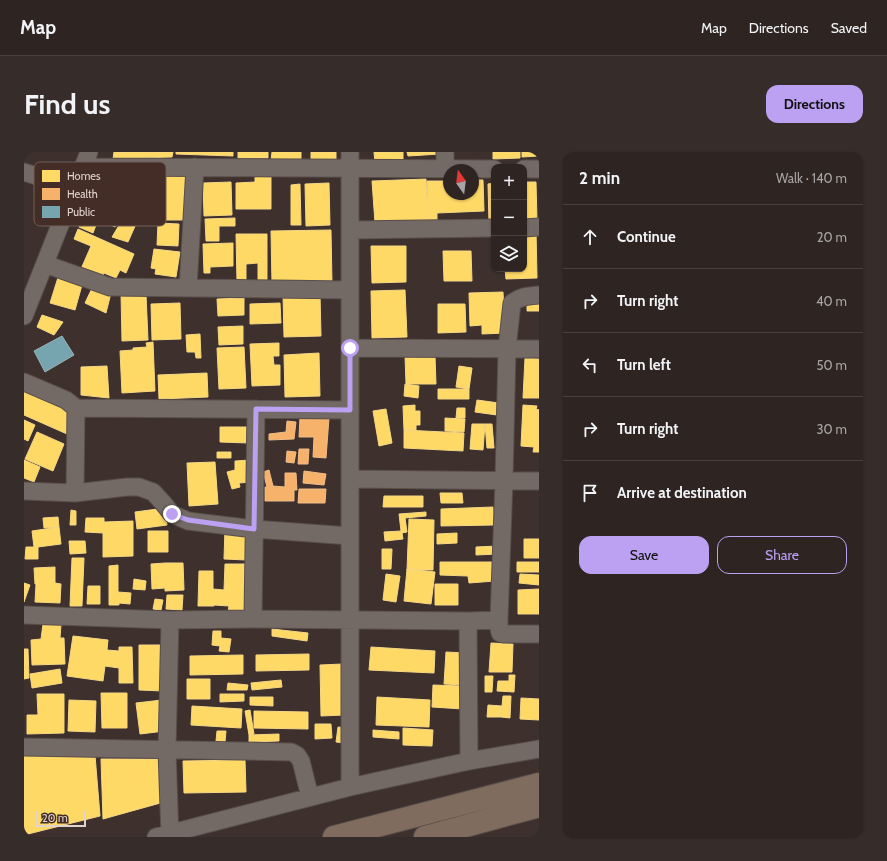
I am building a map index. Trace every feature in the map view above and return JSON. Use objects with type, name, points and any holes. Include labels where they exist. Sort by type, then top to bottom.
[{"type":"highway","points":[[334,837],[539,784]]},
{"type":"highway","points":[[426,837],[539,806]]},
{"type":"street","points":[[86,159],[127,162]]},
{"type":"street","points":[[166,165],[195,167],[350,160],[445,160],[491,168]]},
{"type":"street","points":[[350,160],[350,787]]},
{"type":"street","points":[[188,288],[195,167]]},
{"type":"street","points":[[527,169],[539,169]]},
{"type":"street","points":[[24,172],[34,175]]},
{"type":"street","points":[[24,316],[31,280],[45,264],[60,226]]},
{"type":"street","points":[[527,228],[539,227]]},
{"type":"street","points":[[350,230],[491,228]]},
{"type":"street","points":[[45,264],[110,287],[350,290]]},
{"type":"street","points":[[539,295],[524,296],[512,304],[507,349],[499,620],[500,633],[539,634]]},
{"type":"street","points":[[350,348],[539,349]]},
{"type":"street","points":[[24,382],[66,400],[76,408],[350,410]]},
{"type":"street","points":[[76,408],[76,493]]},
{"type":"street","points":[[253,619],[256,409]]},
{"type":"street","points":[[350,479],[539,481]]},
{"type":"street","points":[[24,491],[76,493],[139,487],[153,492],[172,514],[188,520],[254,529],[350,536]]},
{"type":"street","points":[[24,615],[170,620],[499,620]]},
{"type":"street","points":[[170,620],[165,836],[350,787],[469,761],[539,749]]},
{"type":"street","points":[[468,621],[469,761]]},
{"type":"street","points":[[24,747],[291,752],[297,755],[301,762],[310,797]]},
{"type":"building: Homes","points":[[114,152],[173,152],[172,157],[113,159]]},
{"type":"building: Homes","points":[[176,152],[233,152],[233,156],[176,154]]},
{"type":"building: Homes","points":[[238,152],[268,152],[268,158],[238,158]]},
{"type":"building: Homes","points":[[272,152],[301,152],[301,161],[271,160]]},
{"type":"building: Homes","points":[[311,152],[336,152],[336,162],[311,161]]},
{"type":"building: Homes","points":[[374,152],[403,152],[403,162],[375,163]]},
{"type":"building: Homes","points":[[407,152],[440,152],[440,154],[408,156]]},
{"type":"building: Homes","points":[[493,152],[520,152],[520,158],[493,159]]},
{"type":"building: Homes","points":[[522,152],[539,152],[539,156],[522,157]]},
{"type":"building: Homes","points":[[166,173],[192,173],[187,220],[166,220]]},
{"type":"building: Homes","points":[[255,175],[271,175],[271,209],[236,209],[236,183],[255,182]]},
{"type":"building: Homes","points":[[426,179],[428,220],[375,223],[372,181]]},
{"type":"building: Homes","points":[[479,180],[483,180],[484,211],[437,213],[437,220],[428,220],[427,181],[443,181],[443,200],[479,200]]},
{"type":"building: Homes","points":[[231,182],[232,215],[204,216],[203,183]]},
{"type":"building: Homes","points":[[527,182],[536,182],[537,221],[527,222]]},
{"type":"building: Homes","points":[[329,183],[330,225],[306,226],[305,184]]},
{"type":"building: Homes","points":[[300,184],[301,225],[291,225],[291,185]]},
{"type":"building: Homes","points":[[488,184],[491,184],[491,223],[489,223]]},
{"type":"building: Homes","points":[[235,218],[235,226],[219,226],[219,241],[206,241],[205,219]]},
{"type":"building: Homes","points":[[166,223],[179,224],[178,246],[157,245],[158,226],[166,226]]},
{"type":"building: Homes","points":[[79,226],[96,226],[93,233]]},
{"type":"building: Homes","points":[[119,226],[135,226],[128,242],[112,237]]},
{"type":"building: Homes","points":[[78,229],[134,254],[126,273],[120,270],[116,278],[104,273],[102,278],[81,269],[91,246],[74,239]]},
{"type":"building: Homes","points":[[331,230],[332,283],[272,284],[271,231]]},
{"type":"building: Homes","points":[[527,230],[536,230],[537,278],[506,279],[505,272],[527,272]]},
{"type":"building: Homes","points":[[236,234],[267,234],[267,281],[258,281],[258,263],[246,264],[246,282],[237,282]]},
{"type":"building: Homes","points":[[233,243],[233,266],[210,267],[210,273],[204,273],[203,244]]},
{"type":"building: Homes","points":[[371,246],[406,246],[406,282],[372,283]]},
{"type":"building: Homes","points":[[154,249],[180,252],[176,277],[155,274],[156,269],[151,268]]},
{"type":"building: Homes","points":[[443,251],[471,251],[472,281],[444,281]]},
{"type":"building: Homes","points":[[60,271],[84,278],[75,310],[50,303]]},
{"type":"building: Homes","points":[[94,284],[111,293],[106,313],[85,303]]},
{"type":"building: Homes","points":[[405,290],[407,337],[372,338],[371,291]]},
{"type":"building: Homes","points":[[503,292],[505,333],[482,334],[482,325],[470,326],[469,293]]},
{"type":"building: Homes","points":[[121,294],[146,294],[148,340],[122,341]]},
{"type":"building: Homes","points":[[320,294],[321,336],[284,337],[283,296]]},
{"type":"building: Homes","points":[[244,298],[244,315],[218,316],[217,299]]},
{"type":"building: Homes","points":[[527,298],[539,298],[539,311],[527,311]]},
{"type":"building: Homes","points":[[180,303],[181,339],[152,340],[151,304]]},
{"type":"building: Homes","points":[[280,303],[281,323],[250,324],[250,304]]},
{"type":"building: Homes","points":[[438,304],[465,304],[466,332],[438,333]]},
{"type":"building: Homes","points":[[42,315],[63,322],[54,335],[37,327]]},
{"type":"building: Homes","points":[[243,326],[243,344],[219,345],[218,327]]},
{"type":"building: Homes","points":[[200,334],[201,358],[196,358],[195,352],[187,352],[186,335]]},
{"type":"building: Homes","points":[[153,342],[155,391],[122,393],[120,351],[147,347],[146,343]]},
{"type":"building: Homes","points":[[279,343],[279,356],[273,356],[274,365],[280,365],[280,385],[252,386],[250,344]]},
{"type":"building: Homes","points":[[244,347],[246,388],[219,389],[217,348]]},
{"type":"building: Homes","points":[[319,353],[320,396],[285,397],[284,355]]},
{"type":"building: Homes","points":[[405,356],[435,356],[436,384],[406,384]]},
{"type":"building: Homes","points":[[525,358],[539,359],[539,398],[523,398]]},
{"type":"building: Homes","points":[[107,366],[109,398],[81,395],[81,367]]},
{"type":"building: Homes","points":[[459,366],[472,368],[469,389],[456,387]]},
{"type":"building: Homes","points":[[207,373],[208,397],[159,399],[158,375]]},
{"type":"building: Homes","points":[[405,384],[419,386],[418,398],[404,396]]},
{"type":"building: Homes","points":[[24,385],[71,407],[67,434],[24,415]]},
{"type":"building: Homes","points":[[438,389],[469,389],[469,399],[438,399]]},
{"type":"building: Homes","points":[[477,400],[499,403],[497,415],[475,412]]},
{"type":"building: Homes","points":[[415,405],[415,411],[420,411],[420,425],[416,425],[416,430],[404,430],[403,406]]},
{"type":"building: Homes","points":[[523,405],[537,406],[536,409],[539,410],[539,452],[533,452],[534,447],[521,446]]},
{"type":"building: Homes","points":[[457,408],[465,408],[465,418],[456,418]]},
{"type":"building: Homes","points":[[386,409],[392,443],[379,446],[373,411]]},
{"type":"building: Homes","points":[[445,418],[465,419],[464,432],[445,431]]},
{"type":"building: Homes","points":[[24,420],[35,425],[28,441],[24,439]]},
{"type":"building: Homes","points":[[472,424],[485,424],[483,450],[470,449]]},
{"type":"building: Homes","points":[[485,424],[492,424],[494,448],[487,448]]},
{"type":"building: Homes","points":[[220,427],[248,427],[248,443],[220,442]]},
{"type":"building: Homes","points":[[404,430],[464,433],[463,451],[404,448]]},
{"type":"building: Homes","points":[[37,432],[64,444],[53,471],[25,459]]},
{"type":"building: Homes","points":[[217,452],[231,452],[231,458],[217,458]]},
{"type":"building: Homes","points":[[24,460],[40,467],[34,482],[24,478]]},
{"type":"building: Homes","points":[[250,460],[252,482],[239,483],[240,487],[232,489],[227,472],[235,470],[235,461]]},
{"type":"building: Homes","points":[[215,462],[218,504],[189,506],[187,463]]},
{"type":"building: Homes","points":[[440,493],[462,493],[463,503],[441,503]]},
{"type":"building: Homes","points":[[384,496],[423,496],[423,507],[383,507]]},
{"type":"building: Homes","points":[[493,507],[494,525],[441,526],[441,509]]},
{"type":"building: Homes","points":[[165,508],[167,525],[137,529],[135,512]]},
{"type":"building: Homes","points":[[71,510],[76,511],[76,525],[70,525]]},
{"type":"building: Homes","points":[[426,512],[426,516],[405,518],[407,532],[402,533],[403,539],[385,541],[384,532],[401,531],[399,514]]},
{"type":"building: Homes","points":[[58,517],[59,527],[44,528],[43,518]]},
{"type":"building: Homes","points":[[86,518],[104,518],[104,522],[133,521],[133,556],[103,557],[103,533],[85,532]]},
{"type":"building: Homes","points":[[409,519],[434,520],[433,570],[407,570]]},
{"type":"building: Homes","points":[[59,527],[61,544],[38,547],[38,559],[25,559],[26,547],[34,547],[32,531]]},
{"type":"building: Homes","points":[[225,528],[247,529],[246,560],[224,559]]},
{"type":"building: Homes","points":[[148,531],[168,531],[168,552],[148,552]]},
{"type":"building: Homes","points":[[457,533],[457,543],[437,544],[437,534]]},
{"type":"building: Homes","points":[[524,539],[539,539],[539,558],[524,558]]},
{"type":"building: Homes","points":[[69,541],[85,541],[86,553],[70,554]]},
{"type":"building: Homes","points":[[498,546],[498,554],[476,555],[476,547]]},
{"type":"building: Homes","points":[[382,549],[392,549],[391,569],[382,569]]},
{"type":"building: Homes","points":[[72,558],[84,558],[82,606],[70,606]]},
{"type":"building: Homes","points":[[440,562],[494,562],[495,581],[469,583],[468,576],[440,575]]},
{"type":"building: Homes","points":[[517,562],[539,562],[539,572],[517,572]]},
{"type":"building: Homes","points":[[183,563],[184,590],[165,591],[165,588],[152,589],[151,564]]},
{"type":"building: Homes","points":[[225,564],[249,564],[248,613],[228,612],[229,606],[198,606],[199,571],[213,571],[213,589],[224,590]]},
{"type":"building: Homes","points":[[118,565],[118,592],[131,593],[130,604],[119,603],[119,605],[109,605],[109,566]]},
{"type":"building: Homes","points":[[55,567],[55,583],[61,584],[60,603],[35,602],[36,584],[34,568]]},
{"type":"building: Homes","points":[[407,569],[435,572],[431,604],[404,601]]},
{"type":"building: Homes","points":[[386,574],[400,576],[396,602],[383,600]]},
{"type":"building: Homes","points":[[520,574],[539,575],[539,585],[519,583]]},
{"type":"building: Homes","points":[[134,579],[146,581],[145,590],[133,589]]},
{"type":"building: Homes","points":[[24,583],[30,585],[24,602]]},
{"type":"building: Homes","points":[[435,584],[458,584],[458,605],[435,605]]},
{"type":"building: Homes","points":[[88,586],[100,586],[100,604],[87,604]]},
{"type":"building: Homes","points":[[539,589],[539,614],[518,614],[518,590]]},
{"type":"building: Homes","points":[[167,595],[183,595],[182,610],[166,609]]},
{"type":"building: Homes","points":[[155,599],[163,600],[161,610],[153,609]]},
{"type":"building: Homes","points":[[43,624],[61,625],[60,638],[64,638],[65,664],[32,665],[31,640],[41,639]]},
{"type":"building: Homes","points":[[272,629],[308,633],[307,641],[272,636]]},
{"type":"building: Homes","points":[[213,631],[221,631],[221,638],[231,639],[229,652],[219,651],[220,646],[212,645]]},
{"type":"building: Homes","points":[[73,636],[108,640],[107,650],[119,651],[119,647],[132,647],[133,683],[119,683],[119,668],[105,666],[103,681],[67,676]]},
{"type":"building: Homes","points":[[491,643],[513,644],[512,672],[489,672]]},
{"type":"building: Homes","points":[[139,645],[163,645],[163,691],[139,690]]},
{"type":"building: Homes","points":[[371,647],[435,651],[434,673],[369,670]]},
{"type":"building: Homes","points":[[24,649],[28,649],[29,678],[24,679]]},
{"type":"building: Homes","points":[[446,652],[466,653],[464,685],[444,684]]},
{"type":"building: Homes","points":[[309,654],[309,670],[256,671],[256,655]]},
{"type":"building: Homes","points":[[243,655],[243,674],[190,675],[190,656]]},
{"type":"building: Homes","points":[[342,664],[344,715],[321,716],[320,665]]},
{"type":"building: Homes","points":[[60,669],[62,683],[32,688],[30,674]]},
{"type":"building: Homes","points":[[509,675],[515,675],[514,692],[497,691],[498,681],[509,681]]},
{"type":"building: Homes","points":[[485,676],[493,676],[492,692],[485,692]]},
{"type":"building: Homes","points":[[187,679],[210,679],[210,699],[187,699]]},
{"type":"building: Homes","points":[[281,680],[282,687],[252,690],[251,683]]},
{"type":"building: Homes","points":[[228,683],[248,685],[247,690],[227,690]]},
{"type":"building: Homes","points":[[433,685],[463,686],[463,709],[432,707]]},
{"type":"building: Homes","points":[[101,693],[127,693],[127,728],[102,728]]},
{"type":"building: Homes","points":[[37,694],[64,694],[64,733],[27,734],[27,715],[38,715]]},
{"type":"building: Homes","points":[[220,694],[244,694],[244,701],[220,702]]},
{"type":"building: Homes","points":[[503,696],[511,696],[510,718],[501,717]]},
{"type":"building: Homes","points":[[250,697],[273,697],[273,706],[250,705]]},
{"type":"building: Homes","points":[[377,697],[430,700],[429,727],[376,725]]},
{"type":"building: Homes","points":[[521,698],[539,699],[539,720],[520,719]]},
{"type":"building: Homes","points":[[69,700],[96,701],[95,732],[68,731]]},
{"type":"building: Homes","points":[[162,700],[165,731],[140,734],[136,703]]},
{"type":"building: Homes","points":[[488,705],[502,706],[501,717],[487,717]]},
{"type":"building: Homes","points":[[192,706],[242,709],[241,728],[191,725]]},
{"type":"building: Homes","points":[[250,710],[254,734],[249,735],[245,711]]},
{"type":"building: Homes","points":[[254,711],[308,712],[308,729],[254,728]]},
{"type":"building: Homes","points":[[315,724],[331,724],[332,738],[315,739]]},
{"type":"building: Homes","points":[[338,727],[347,728],[345,743],[336,742]]},
{"type":"building: Homes","points":[[403,728],[433,730],[432,746],[403,745]]},
{"type":"building: Homes","points":[[373,730],[399,732],[399,739],[373,737]]},
{"type":"building: Homes","points":[[217,731],[226,731],[225,742],[216,741]]},
{"type":"building: Homes","points":[[279,734],[279,741],[249,742],[249,735]]},
{"type":"building: Homes","points":[[24,755],[95,755],[100,816],[24,835]]},
{"type":"building: Homes","points":[[101,759],[163,759],[164,802],[103,819]]},
{"type":"building: Homes","points":[[245,760],[246,792],[184,793],[183,761]]},
{"type":"building: Health","points":[[300,417],[329,418],[326,458],[313,457],[314,437],[299,437]]},
{"type":"building: Health","points":[[287,421],[296,422],[294,439],[269,440],[269,434],[286,432]]},
{"type":"building: Health","points":[[299,449],[309,449],[308,464],[298,464]]},
{"type":"building: Health","points":[[287,451],[296,452],[294,463],[286,462]]},
{"type":"building: Health","points":[[269,470],[273,486],[285,487],[285,473],[296,473],[297,490],[294,490],[294,501],[265,501],[265,487],[267,487],[263,472]]},
{"type":"building: Health","points":[[304,471],[326,474],[324,485],[303,483]]},
{"type":"building: Health","points":[[299,489],[326,489],[325,503],[298,503]]},
{"type":"building: Public","points":[[62,336],[74,355],[45,372],[34,351]]},
{"type":"route","points":[[172,514],[188,520],[254,529],[256,409],[350,410],[350,348]]}]
